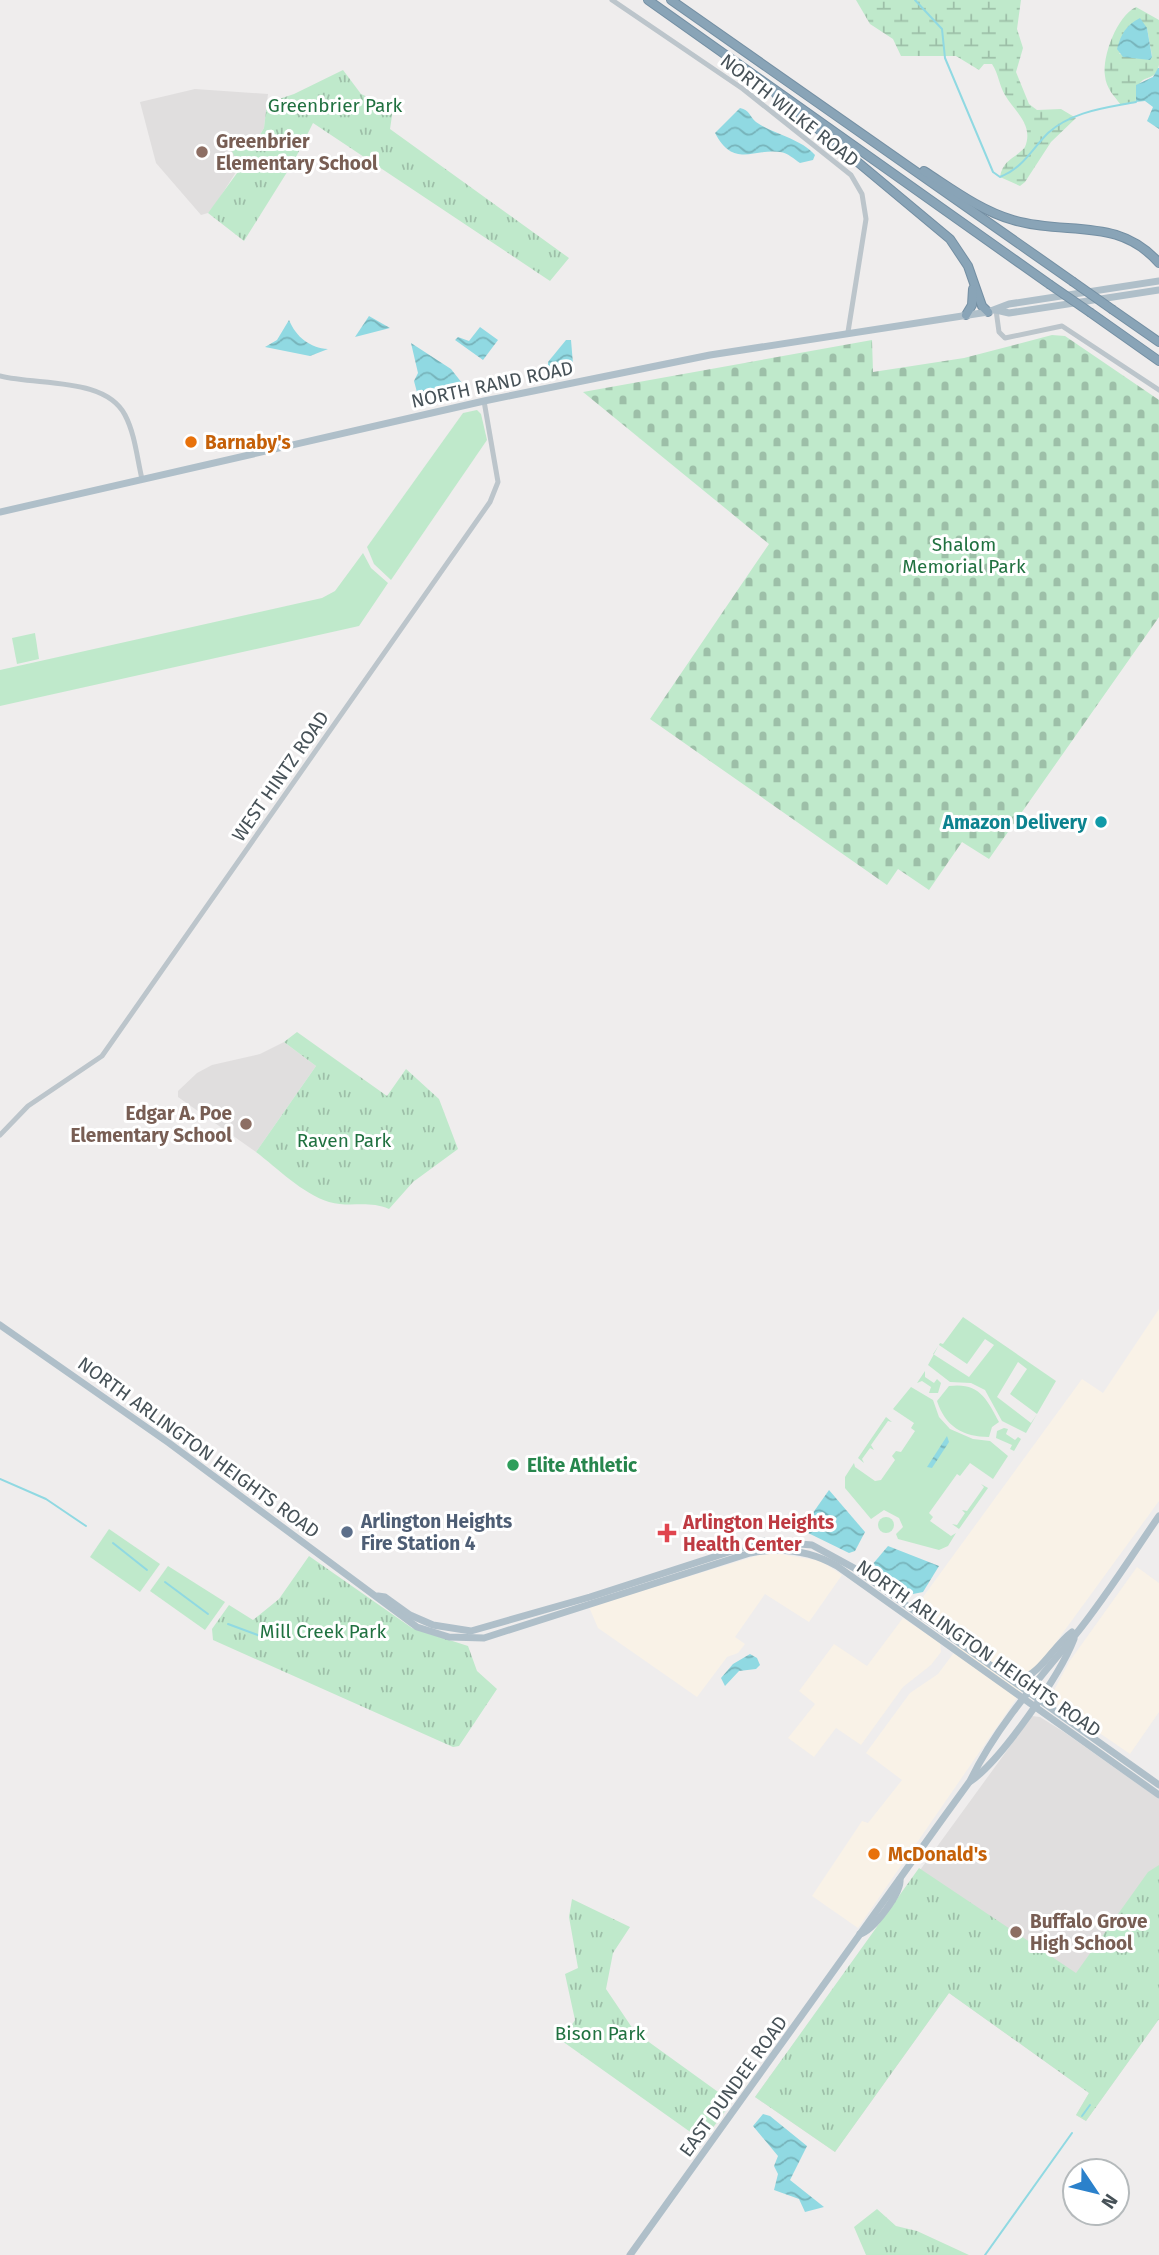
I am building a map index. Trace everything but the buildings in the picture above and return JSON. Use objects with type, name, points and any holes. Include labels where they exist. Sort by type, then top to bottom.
[{"type":"highway","points":[[648,0],[1159,361]]},
{"type":"highway","points":[[671,0],[1159,342]]},
{"type":"highway","points":[[769,86],[784,104],[950,239],[963,256],[982,306],[992,311]]},
{"type":"highway","points":[[849,124],[993,213],[1029,224],[1120,234],[1143,246],[1159,263]]},
{"type":"highway","points":[[966,315],[972,305],[972,282]]},
{"type":"main road","name":"NORTH RAND ROAD","points":[[0,512],[484,401],[710,355],[848,331],[992,311],[1009,304],[1159,281]]},
{"type":"main road","name":"NORTH RAND ROAD","points":[[992,311],[1009,313],[1159,290]]},
{"type":"main road","name":"NORTH ARLINGTON HEIGHTS ROAD","points":[[0,1325],[378,1596],[385,1597],[419,1619],[441,1628],[478,1630],[614,1589],[740,1546],[762,1541],[797,1542],[817,1547],[853,1568],[1159,1785]]},
{"type":"main road","points":[[1076,1634],[1159,1516]]},
{"type":"main road","name":"NORTH ARLINGTON HEIGHTS ROAD","points":[[378,1596],[381,1603],[417,1627],[449,1637],[479,1639],[750,1553],[790,1549],[812,1554],[837,1566],[1159,1795]]},
{"type":"main road","points":[[998,1671],[1020,1679],[1027,1678],[1035,1672],[1057,1643],[1081,1626]]},
{"type":"main road","name":"EAST DUNDEE ROAD","points":[[970,1781],[985,1770],[1033,1706],[1069,1653],[1076,1634]]},
{"type":"main road","name":"EAST DUNDEE ROAD","points":[[631,2255],[887,1893],[900,1879],[970,1781],[980,1759],[1054,1656],[1076,1634]]},
{"type":"main road","points":[[1048,1684],[1050,1703],[1075,1725]]},
{"type":"street","name":"NORTH WILKE ROAD","points":[[612,0],[743,89],[851,175],[862,194],[866,219],[848,331]]},
{"type":"street","points":[[992,311],[999,332],[1005,338],[1062,326],[1159,390]]},
{"type":"street","points":[[0,376],[42,384],[84,386],[110,398],[125,415],[142,479]]},
{"type":"street","name":"WEST HINTZ ROAD","points":[[0,1135],[28,1106],[102,1056],[490,502],[498,482],[484,401]]},
{"type":"shaded area","name":"Greenbrier Elementary School","points":[[195,89],[268,94],[264,128],[217,202],[208,213],[201,215],[156,163],[140,102]]},
{"type":"shaded area","name":"Edgar A. Poe Elementary School","points":[[284,1042],[316,1066],[256,1152],[178,1097],[178,1091],[197,1073],[212,1065],[260,1054]]},
{"type":"shaded area","points":[[1159,1309],[1159,1501],[1043,1660],[858,1928],[812,1896],[862,1821],[868,1823],[902,1780],[866,1753],[910,1693],[938,1674],[962,1642],[915,1608],[1082,1379],[1103,1393]]},
{"type":"shaded area","points":[[769,1552],[821,1561],[842,1575],[809,1622],[765,1594],[735,1637],[745,1644],[738,1653],[727,1657],[697,1697],[598,1628],[589,1607]]},
{"type":"shaded area","points":[[1137,1567],[1159,1583],[1159,1712],[1130,1754],[1053,1701],[1051,1696],[1069,1662]]},
{"type":"shaded area","points":[[903,1618],[940,1643],[941,1652],[931,1665],[903,1687],[861,1745],[836,1728],[814,1757],[788,1738],[815,1704],[799,1691],[834,1644],[867,1666]]},
{"type":"shaded area","name":"Buffalo Grove High School","points":[[1032,1716],[1040,1717],[1064,1732],[1159,1799],[1159,2019],[1086,2121],[1076,2115],[1089,2093],[949,1993],[835,2152],[755,2097]]},
{"type":"green space","points":[[856,0],[1021,0],[1017,29],[1023,48],[1016,72],[1029,104],[1037,110],[1061,109],[1076,118],[1051,142],[1020,186],[1000,177],[1007,163],[1025,147],[1027,132],[1022,119],[1003,91],[992,64],[984,64],[979,70],[956,56],[901,56],[893,39],[870,24]]},
{"type":"green space","points":[[1136,7],[1159,20],[1159,65],[1153,75],[1139,85],[1136,102],[1121,105],[1107,84],[1105,68],[1112,37],[1129,12]],"holes":[[[1147,28],[1152,56],[1119,54]]]},
{"type":"green space","name":"Greenbrier Park","points":[[343,70],[361,94],[393,109],[390,129],[569,258],[550,281],[313,123],[294,161],[244,241],[208,213],[240,169],[232,151],[240,138],[255,143],[264,128],[267,103],[294,94]]},
{"type":"green space","name":"Shalom Memorial Park","points":[[1052,335],[1065,336],[1159,400],[1159,617],[989,859],[962,842],[929,890],[898,869],[887,885],[650,719],[769,544],[583,392],[872,340],[873,372],[964,358]]},
{"type":"green space","points":[[477,410],[481,414],[487,440],[391,580],[374,564],[367,547],[463,413]]},
{"type":"green space","points":[[363,553],[371,568],[388,583],[359,626],[0,706],[0,670],[322,598],[335,591]]},
{"type":"green space","points":[[35,633],[39,659],[17,664],[12,638]]},
{"type":"green space","name":"Raven Park","points":[[297,1032],[387,1096],[406,1069],[439,1099],[458,1149],[413,1182],[389,1209],[374,1205],[337,1204],[319,1198],[300,1187],[256,1152],[316,1066],[284,1042]]},
{"type":"green space","points":[[963,1317],[1056,1381],[1037,1414],[1026,1433],[1002,1421],[985,1390],[971,1383],[950,1382],[928,1365],[934,1354],[969,1377],[994,1345],[985,1339],[967,1364],[939,1345]],"holes":[[[1018,1362],[1027,1369],[1010,1394],[1037,1414],[1031,1423],[997,1397]]]},
{"type":"green space","points":[[925,1371],[925,1377],[934,1383],[937,1379],[941,1383],[938,1393],[929,1393],[931,1387],[922,1381],[917,1383]]},
{"type":"green space","points":[[949,1386],[968,1387],[986,1399],[999,1422],[992,1427],[989,1437],[963,1432],[945,1417],[937,1401]]},
{"type":"green space","points":[[911,1387],[933,1400],[939,1417],[950,1429],[973,1439],[990,1441],[1008,1456],[993,1479],[970,1463],[960,1476],[957,1474],[929,1513],[933,1517],[930,1521],[951,1536],[956,1533],[948,1546],[939,1550],[898,1539],[896,1534],[903,1527],[899,1518],[884,1510],[871,1519],[845,1488],[845,1477],[854,1463],[855,1467],[875,1481],[881,1480],[895,1460],[892,1456],[896,1451],[901,1452],[915,1431],[911,1428],[914,1423],[893,1409]]},
{"type":"green space","points":[[886,1417],[892,1422],[888,1421],[871,1445],[874,1450],[870,1448],[862,1459],[864,1463],[858,1458]]},
{"type":"green space","points":[[1008,1429],[1006,1434],[1015,1440],[1018,1437],[1021,1439],[1014,1451],[1010,1449],[1012,1445],[996,1438],[997,1431]]},
{"type":"green space","points":[[981,1484],[988,1488],[959,1529],[952,1524],[957,1525],[965,1513],[962,1510],[967,1511],[984,1487]]},
{"type":"green space","points":[[886,1517],[894,1525],[886,1533],[878,1525]]},
{"type":"green space","points":[[109,1529],[160,1564],[140,1592],[90,1557]]},
{"type":"green space","name":"Mill Creek Park","points":[[309,1556],[412,1628],[468,1646],[477,1671],[497,1689],[459,1746],[453,1747],[213,1640],[212,1629],[229,1605],[253,1620],[279,1599]]},
{"type":"green space","points":[[168,1566],[225,1602],[205,1630],[150,1591]]},
{"type":"green space","points":[[1159,1865],[1159,2019],[1086,2121],[1076,2115],[1089,2093],[949,1993],[835,2152],[755,2097],[919,1868],[1076,1973],[1148,1872]]},
{"type":"green space","name":"Bison Park","points":[[572,1899],[630,1927],[613,1953],[606,1989],[635,2032],[732,2102],[703,2141],[562,2041],[575,2020],[565,1974],[578,1968],[569,1917]]},
{"type":"green space","points":[[877,2209],[896,2226],[917,2231],[969,2255],[866,2255],[854,2227]]},
{"type":"water","points":[[1140,18],[1147,28],[1152,57],[1150,60],[1123,57],[1117,49],[1125,30]]},
{"type":"water","points":[[1158,68],[1159,129],[1147,121],[1153,107],[1145,101],[1136,102],[1136,85],[1153,77]]},
{"type":"water","points":[[740,108],[746,110],[756,122],[809,149],[815,155],[813,160],[800,163],[780,152],[737,154],[730,151],[715,133]]},
{"type":"water","points":[[369,316],[390,328],[355,337]]},
{"type":"water","points":[[289,320],[304,340],[328,349],[310,356],[265,347],[277,340]]},
{"type":"water","points":[[480,327],[498,340],[483,360],[455,340],[458,337],[469,341]]},
{"type":"water","points":[[566,340],[571,340],[573,364],[552,370],[548,367],[548,362]]},
{"type":"water","points":[[411,343],[451,369],[462,383],[418,396],[414,381],[418,373]]},
{"type":"water","points":[[947,1436],[949,1442],[932,1468],[927,1467]]},
{"type":"water","points":[[829,1490],[865,1532],[855,1551],[849,1553],[804,1531],[803,1527]]},
{"type":"water","points":[[888,1546],[939,1566],[923,1592],[913,1594],[872,1565]]},
{"type":"water","points":[[750,1654],[757,1658],[760,1665],[756,1669],[739,1671],[725,1686],[721,1678],[733,1664]]},
{"type":"water","points":[[763,2114],[770,2116],[807,2146],[790,2180],[824,2207],[805,2212],[799,2199],[774,2190],[778,2174],[774,2166],[778,2156],[753,2126]]},
{"type":"waterway","points":[[915,0],[942,29],[945,58],[993,172],[1000,177],[1015,169],[1057,126],[1078,115],[1136,102]]},
{"type":"waterway","points":[[0,1479],[46,1499],[86,1526]]},
{"type":"waterway","points":[[113,1543],[147,1570]]},
{"type":"waterway","points":[[165,1582],[208,1614]]},
{"type":"waterway","points":[[228,1624],[263,1637]]},
{"type":"waterway","points":[[1082,2116],[1090,2105]]},
{"type":"waterway","points":[[985,2255],[1072,2133]]},
{"type":"place","name":"Greenbrier Elementary School","points":[[202,152]]},
{"type":"place","name":"Barnaby's","points":[[191,442]]},
{"type":"place","name":"Amazon Delivery","points":[[1101,822]]},
{"type":"place","name":"Edgar A. Poe Elementary School","points":[[246,1124]]},
{"type":"place","name":"Elite Athletic","points":[[513,1465]]},
{"type":"place","name":"Arlington Heights Fire Station 4","points":[[347,1532]]},
{"type":"place","name":"Arlington Heights Health Center","points":[[667,1533]]},
{"type":"place","name":"McDonald's","points":[[874,1854]]},
{"type":"place","name":"Buffalo Grove High School","points":[[1016,1932]]}]
